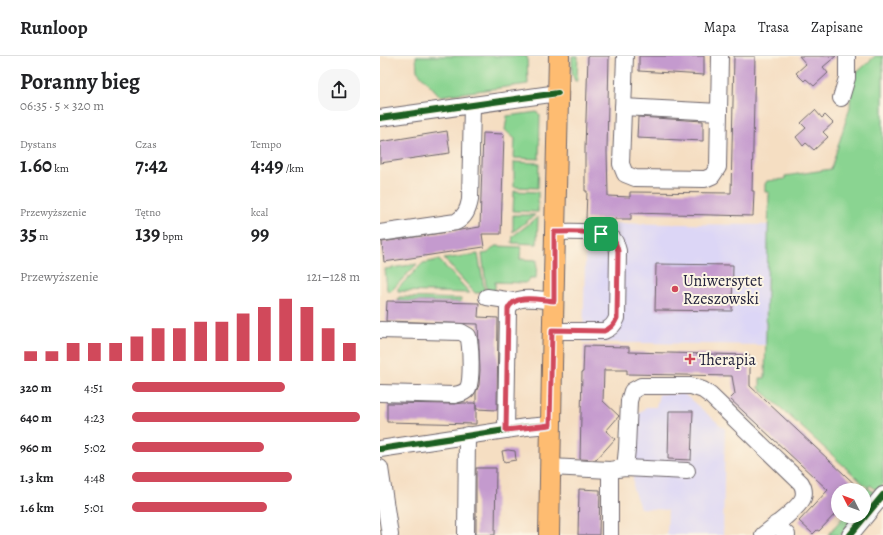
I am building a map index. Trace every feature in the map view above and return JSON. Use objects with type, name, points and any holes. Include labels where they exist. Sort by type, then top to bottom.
[{"type":"main road","points":[[549,535],[554,232],[559,56]]},
{"type":"street","points":[[625,56],[622,164],[625,174],[634,178],[705,179],[712,176],[718,168],[720,56]]},
{"type":"street","points":[[842,98],[847,78],[847,56]]},
{"type":"street","points":[[380,118],[558,93]]},
{"type":"street","points":[[380,233],[456,222],[462,219],[466,213],[470,200],[472,105]]},
{"type":"street","points":[[623,107],[719,112]]},
{"type":"street","points":[[552,330],[604,331],[615,323],[617,318],[617,245],[613,240],[601,234],[554,232]]},
{"type":"street","points":[[487,297],[513,301],[517,299],[531,299],[554,301]]},
{"type":"street","points":[[506,430],[507,315],[510,304],[513,301]]},
{"type":"street","points":[[380,330],[461,332],[468,336],[471,346],[470,382],[467,389],[463,392],[454,395],[380,393]]},
{"type":"street","points":[[610,535],[618,469],[627,449],[629,401],[632,391],[641,386],[691,386],[703,390],[801,483],[804,491],[801,502],[782,530],[763,535]]},
{"type":"street","points":[[380,449],[467,435],[550,425]]},
{"type":"street","points":[[466,535],[467,435]]},
{"type":"street","points":[[550,466],[688,471]]},
{"type":"street","points":[[380,468],[390,535]]},
{"type":"street","points":[[850,535],[883,495]]},
{"type":"shaded area","name":"Uniwersytet Rzeszowski","points":[[586,223],[768,225],[765,345],[583,342]]},
{"type":"shaded area","points":[[659,394],[684,394],[725,429],[723,535],[667,535],[668,510],[640,508],[633,489],[634,418],[646,407],[656,407]]},
{"type":"green space","points":[[416,56],[527,56],[528,84],[440,96],[417,71]]},
{"type":"green space","points":[[572,56],[578,56],[577,81],[575,81],[572,74]]},
{"type":"green space","points":[[875,56],[883,56],[883,484],[877,491],[871,486],[871,483],[863,483],[758,387],[760,386],[760,378],[765,378],[769,192],[765,192],[765,184],[767,181],[785,179],[785,176],[831,169],[850,107],[851,78]]},
{"type":"green space","points":[[537,112],[540,115],[539,159],[514,158],[515,139],[505,130],[507,116]]},
{"type":"green space","points":[[514,162],[539,163],[538,188],[514,187]]},
{"type":"green space","points":[[514,191],[538,192],[538,212],[513,211]]},
{"type":"green space","points":[[513,215],[535,215],[513,232]]},
{"type":"green space","points":[[538,217],[537,244],[512,243],[513,236]]},
{"type":"green space","points":[[495,246],[521,247],[520,259],[537,260],[536,279],[530,279],[525,283],[495,282],[495,293],[487,293],[482,254],[488,253]]},
{"type":"green space","points":[[478,254],[485,293],[475,293],[444,259]]},
{"type":"green space","points":[[439,260],[470,293],[398,291],[398,288],[423,263]]},
{"type":"green space","points":[[417,264],[392,290],[387,290],[385,269]]},
{"type":"green space","points":[[399,297],[461,299],[461,302],[398,301]]},
{"type":"green space","points":[[871,490],[875,493],[871,498]]},
{"type":"green space","points":[[838,523],[850,523],[841,535],[828,535]]},
{"type":"building","points":[[588,56],[609,56],[607,151],[608,196],[630,197],[630,192],[731,193],[734,56],[755,56],[752,191],[754,191],[753,216],[631,213],[631,219],[586,219],[587,191],[585,191],[585,149]]},
{"type":"building","points":[[639,56],[704,56],[704,75],[639,71]]},
{"type":"building","points":[[799,56],[836,56],[823,67],[828,73],[814,86],[806,79],[804,81],[796,73],[806,64]]},
{"type":"building","points":[[815,110],[822,118],[825,115],[833,123],[823,132],[828,137],[814,150],[806,143],[803,146],[796,137],[806,128],[801,123]]},
{"type":"building","points":[[638,117],[703,121],[703,141],[637,138]]},
{"type":"building","points":[[447,131],[450,153],[380,163],[380,142]]},
{"type":"building","points":[[483,133],[504,134],[501,234],[482,234],[484,247],[384,262],[382,242],[480,227]]},
{"type":"building","points":[[656,264],[733,265],[732,311],[655,310]]},
{"type":"building","points":[[387,301],[479,303],[478,317],[498,318],[497,410],[476,409],[476,392],[479,385],[480,370],[478,324],[386,321]]},
{"type":"building","points":[[584,346],[629,347],[629,352],[750,355],[750,386],[854,483],[831,483],[831,518],[819,531],[817,530],[813,534],[799,521],[828,490],[730,399],[735,394],[732,376],[627,374],[627,370],[604,370],[603,401],[619,416],[606,431],[615,439],[596,460],[580,459]]},
{"type":"building","points":[[387,403],[476,403],[476,424],[387,422]]},
{"type":"building","points":[[669,411],[693,411],[691,460],[668,459]]},
{"type":"building","points":[[502,451],[515,451],[516,460],[504,462]]},
{"type":"building","points":[[476,468],[496,468],[495,535],[476,535]]},
{"type":"building","points":[[579,489],[600,490],[599,535],[578,535]]},
{"type":"cycle path","points":[[380,118],[558,93]]},
{"type":"cycle path","points":[[380,449],[526,427],[550,425]]},
{"type":"cycle path","points":[[850,535],[883,495]]},
{"type":"place","name":"Uniwersytet Rzeszowski","points":[[675,289]]},
{"type":"place","name":"Therapia","points":[[690,359]]},
{"type":"route","points":[[554,232],[601,234],[608,236],[613,240],[617,245],[618,251],[617,318],[615,323],[604,331],[579,332],[552,330],[550,425],[506,430],[507,315],[510,304],[517,299],[554,301],[554,232]]}]
